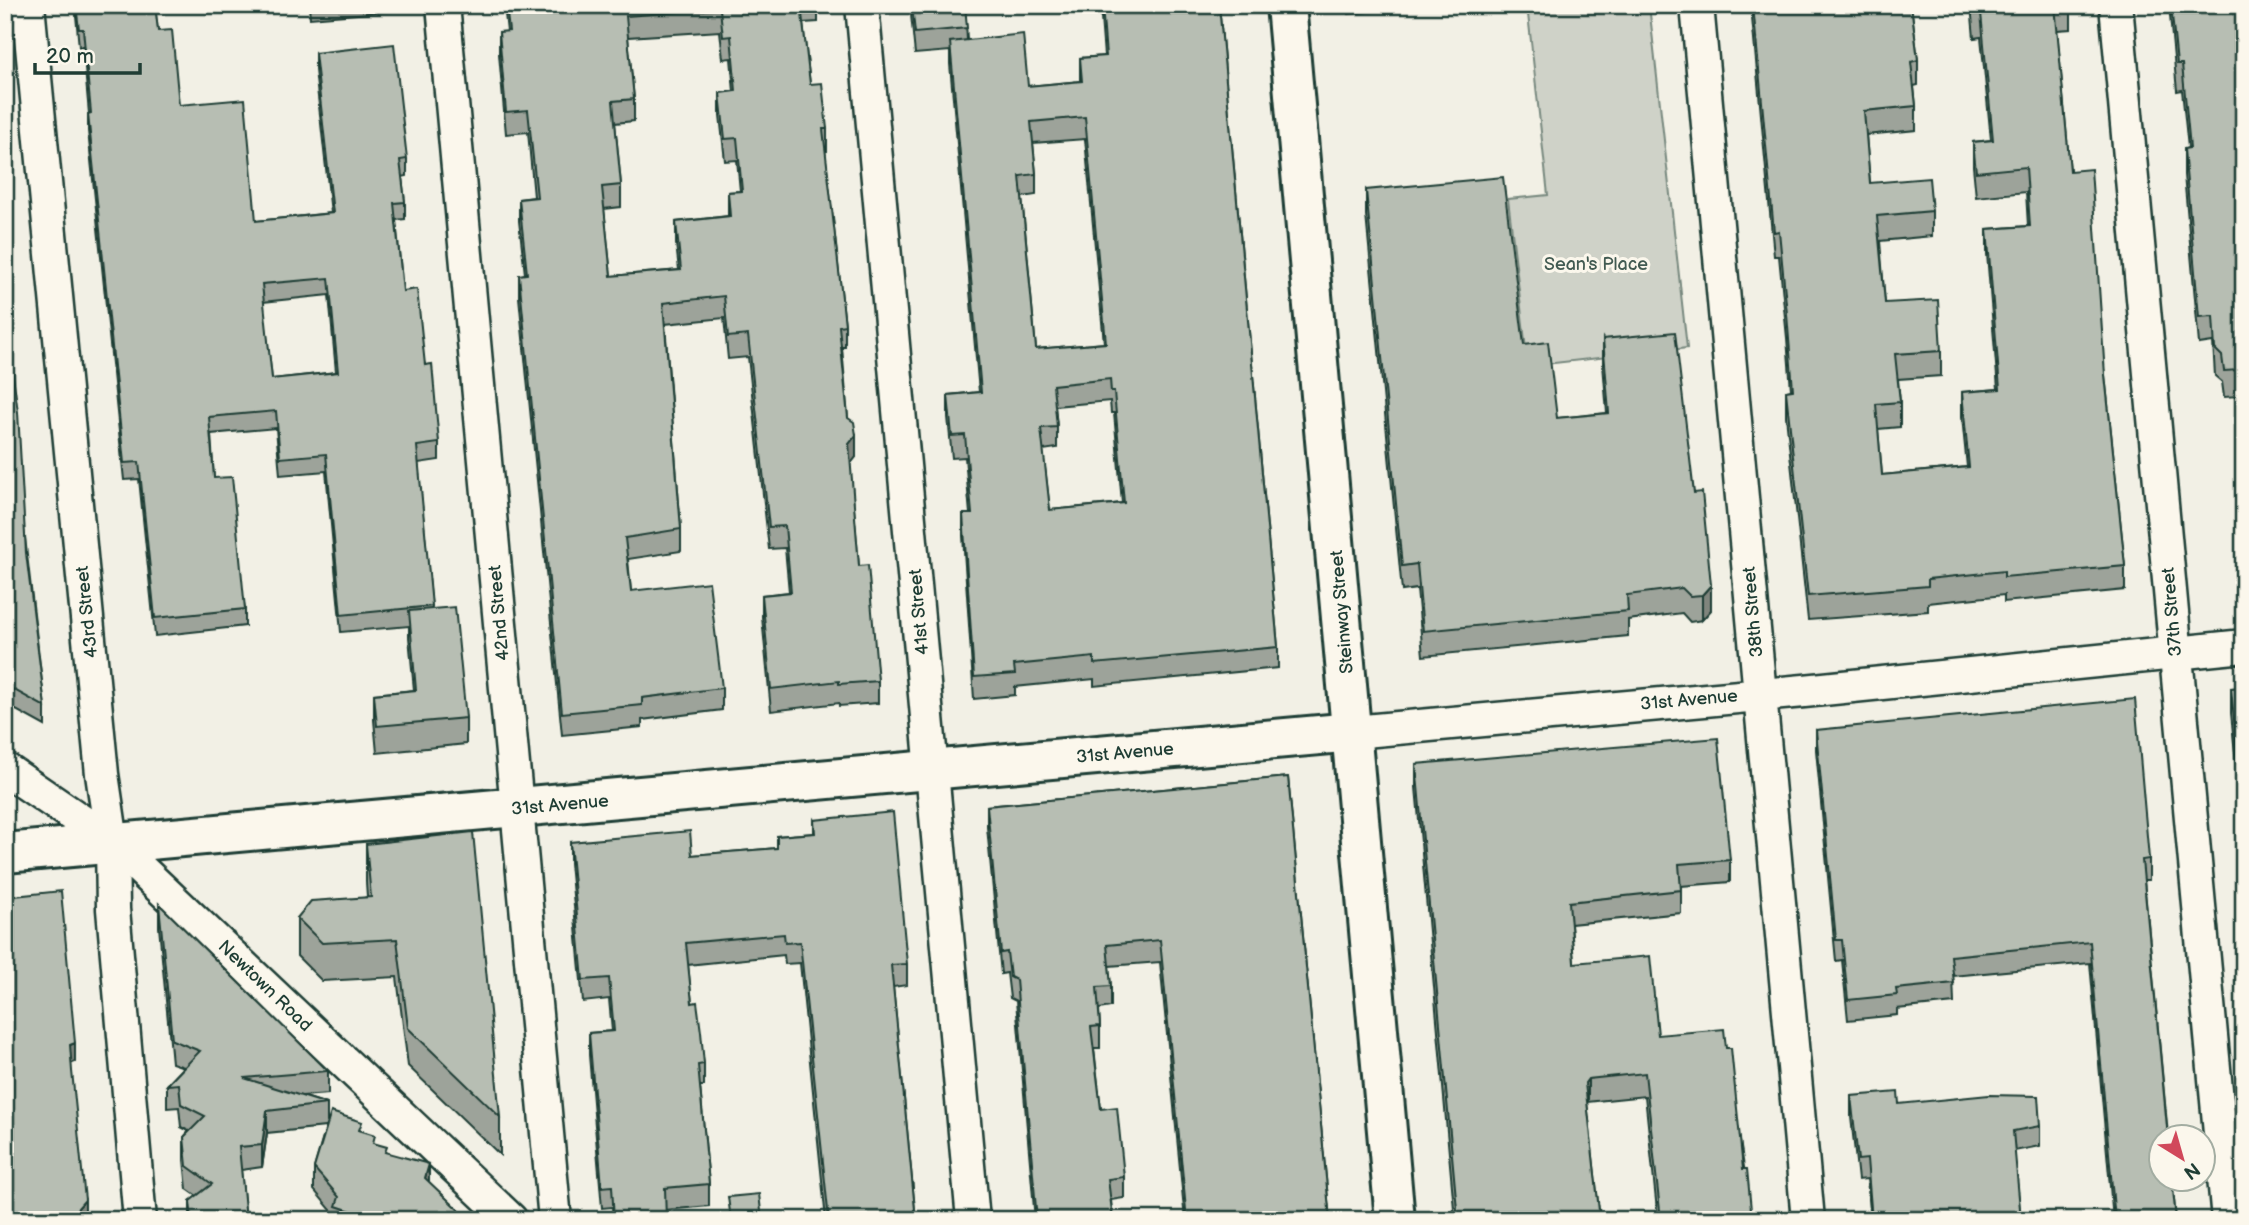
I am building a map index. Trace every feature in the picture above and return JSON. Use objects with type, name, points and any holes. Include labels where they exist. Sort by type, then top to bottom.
[{"type":"street","name":"43rd Street","points":[[28,5],[101,764],[112,842],[113,909],[140,1220]]},
{"type":"street","name":"42nd Street","points":[[443,5],[555,1220]]},
{"type":"street","name":"41st Street","points":[[862,5],[973,1220]]},
{"type":"street","name":"Steinway Street","points":[[1286,5],[1395,1220]]},
{"type":"street","name":"38th Street","points":[[1696,5],[1808,1220]]},
{"type":"street","name":"37th Street","points":[[2116,5],[2228,1220]]},
{"type":"street","name":"31st Avenue","points":[[5,853],[1353,732],[2244,646]]},
{"type":"street","name":"Newtown Road","points":[[5,769],[112,842],[511,1220]]},
{"type":"green space","name":"Sean's Place","points":[[1527,5],[1649,5],[1687,348],[1528,366],[1508,199],[1548,195]]},
{"type":"building","points":[[76,5],[155,5],[158,31],[172,30],[179,105],[245,99],[256,221],[333,213],[315,53],[394,44],[407,159],[400,160],[405,202],[394,203],[403,291],[417,289],[425,365],[432,364],[439,443],[417,446],[432,606],[341,615],[326,454],[280,458],[276,411],[209,417],[214,478],[232,477],[245,609],[155,618],[139,462],[124,463],[88,114],[91,113],[83,29],[79,29]],"holes":[[[329,278],[338,372],[272,379],[262,284]]]},
{"type":"building","points":[[506,5],[801,5],[810,84],[822,83],[827,129],[823,129],[845,325],[839,326],[848,418],[854,422],[856,435],[849,444],[859,566],[868,565],[878,681],[839,684],[839,681],[771,689],[762,595],[791,592],[785,526],[769,527],[748,335],[728,337],[724,296],[663,303],[681,529],[625,538],[631,591],[709,582],[722,688],[642,698],[642,705],[562,713],[519,275],[527,274],[519,199],[537,197],[528,110],[506,112],[499,32],[509,31]],"holes":[[[720,9],[723,37],[731,36],[736,91],[720,93],[725,139],[737,138],[742,191],[728,192],[730,216],[676,222],[681,270],[611,276],[602,187],[621,185],[613,101],[634,99],[626,16]]]},
{"type":"building","points":[[912,5],[965,5],[967,28],[915,33]]},
{"type":"building","points":[[1102,5],[1219,5],[1278,647],[1094,664],[1094,657],[1014,665],[1015,674],[974,677],[963,514],[972,514],[965,435],[952,436],[948,395],[981,392],[950,42],[1023,34],[1028,86],[1082,81],[1080,58],[1106,56]],"holes":[[[1085,117],[1106,343],[1036,349],[1020,176],[1036,174],[1031,122]],[[1110,379],[1111,392],[1114,392],[1124,503],[1050,510],[1041,428],[1057,427],[1053,385]]]},
{"type":"building","points":[[1753,5],[1911,5],[1918,60],[1911,62],[1916,106],[1864,111],[1870,183],[1929,178],[1932,211],[1877,216],[1885,303],[1938,300],[1941,351],[1895,354],[1900,402],[1876,404],[1882,475],[1969,467],[1962,392],[2000,389],[1987,229],[2030,226],[2026,167],[1976,172],[1973,142],[1993,140],[1981,13],[1974,13],[1973,5],[2055,5],[2070,171],[2091,169],[2105,375],[2125,566],[2004,577],[2004,571],[1928,579],[1928,586],[1808,596],[1786,391],[1793,390],[1787,314],[1779,231],[1774,232]]},
{"type":"building","points":[[2171,5],[2244,5],[2244,406],[2239,370],[2224,371],[2222,356],[2215,349],[2213,316],[2199,317],[2184,149],[2190,148],[2182,64],[2177,64]]},
{"type":"building","points":[[1503,177],[1524,345],[1548,342],[1557,418],[1609,413],[1603,339],[1675,332],[1694,493],[1702,492],[1711,585],[1702,595],[1690,596],[1682,588],[1627,595],[1628,611],[1423,631],[1417,564],[1402,566],[1366,190]]},
{"type":"building","points":[[12,367],[18,412],[26,553],[45,707],[5,685],[5,368]]},
{"type":"building","points":[[455,607],[466,718],[377,726],[374,694],[416,690],[409,611]]},
{"type":"building","points":[[2244,687],[2244,821],[2231,688]]},
{"type":"building","points":[[2135,699],[2149,859],[2142,860],[2167,1124],[2148,1124],[2148,1194],[2173,1194],[2176,1220],[2115,1220],[2090,942],[1951,956],[1954,983],[1896,989],[1897,995],[1848,1000],[1842,940],[1836,940],[1816,730]]},
{"type":"building","points":[[1718,738],[1730,860],[1679,864],[1681,890],[1569,902],[1574,963],[1650,956],[1658,1035],[1724,1029],[1726,1048],[1731,1048],[1743,1169],[1747,1169],[1752,1220],[1661,1220],[1645,1073],[1588,1079],[1585,1083],[1600,1220],[1458,1220],[1416,764]]},
{"type":"building","points":[[1288,777],[1330,1220],[1187,1220],[1160,940],[1107,945],[1111,986],[1097,987],[1100,1026],[1091,1027],[1101,1109],[1117,1107],[1124,1177],[1108,1179],[1113,1220],[1037,1220],[1016,980],[1010,977],[1007,952],[1001,953],[987,806]]},
{"type":"building","points":[[893,812],[907,964],[891,965],[916,1220],[829,1220],[800,942],[785,943],[784,934],[686,943],[692,1003],[697,1002],[701,1032],[704,1064],[698,1065],[709,1184],[665,1188],[666,1220],[614,1220],[612,1186],[602,1187],[589,1033],[614,1031],[609,978],[583,980],[570,842],[690,831],[692,855],[777,848],[777,836],[815,833],[814,820]]},
{"type":"building","points":[[473,832],[500,1117],[408,1028],[397,939],[322,943],[297,918],[311,901],[371,897],[366,844]]},
{"type":"building","points":[[61,891],[75,1043],[70,1045],[72,1071],[85,1200],[77,1209],[79,1220],[5,1220],[5,897]]},
{"type":"building","points":[[159,904],[328,1071],[244,1078],[327,1104],[267,1111],[262,1145],[239,1147],[246,1220],[192,1220],[190,1201],[212,1184],[187,1166],[184,1137],[205,1116],[181,1104],[179,1084],[167,1085],[200,1051],[172,1040]]},
{"type":"building","points":[[1898,1092],[1899,1104],[1989,1095],[2038,1096],[2040,1126],[2013,1131],[2021,1220],[1872,1220],[1867,1159],[1858,1160],[1851,1096]]},
{"type":"building","points":[[331,1112],[362,1122],[359,1130],[375,1135],[373,1143],[387,1147],[385,1152],[429,1164],[425,1178],[469,1220],[379,1220],[336,1206],[339,1197],[314,1168]]},
{"type":"building","points":[[759,1194],[762,1220],[731,1220],[728,1197]]}]
